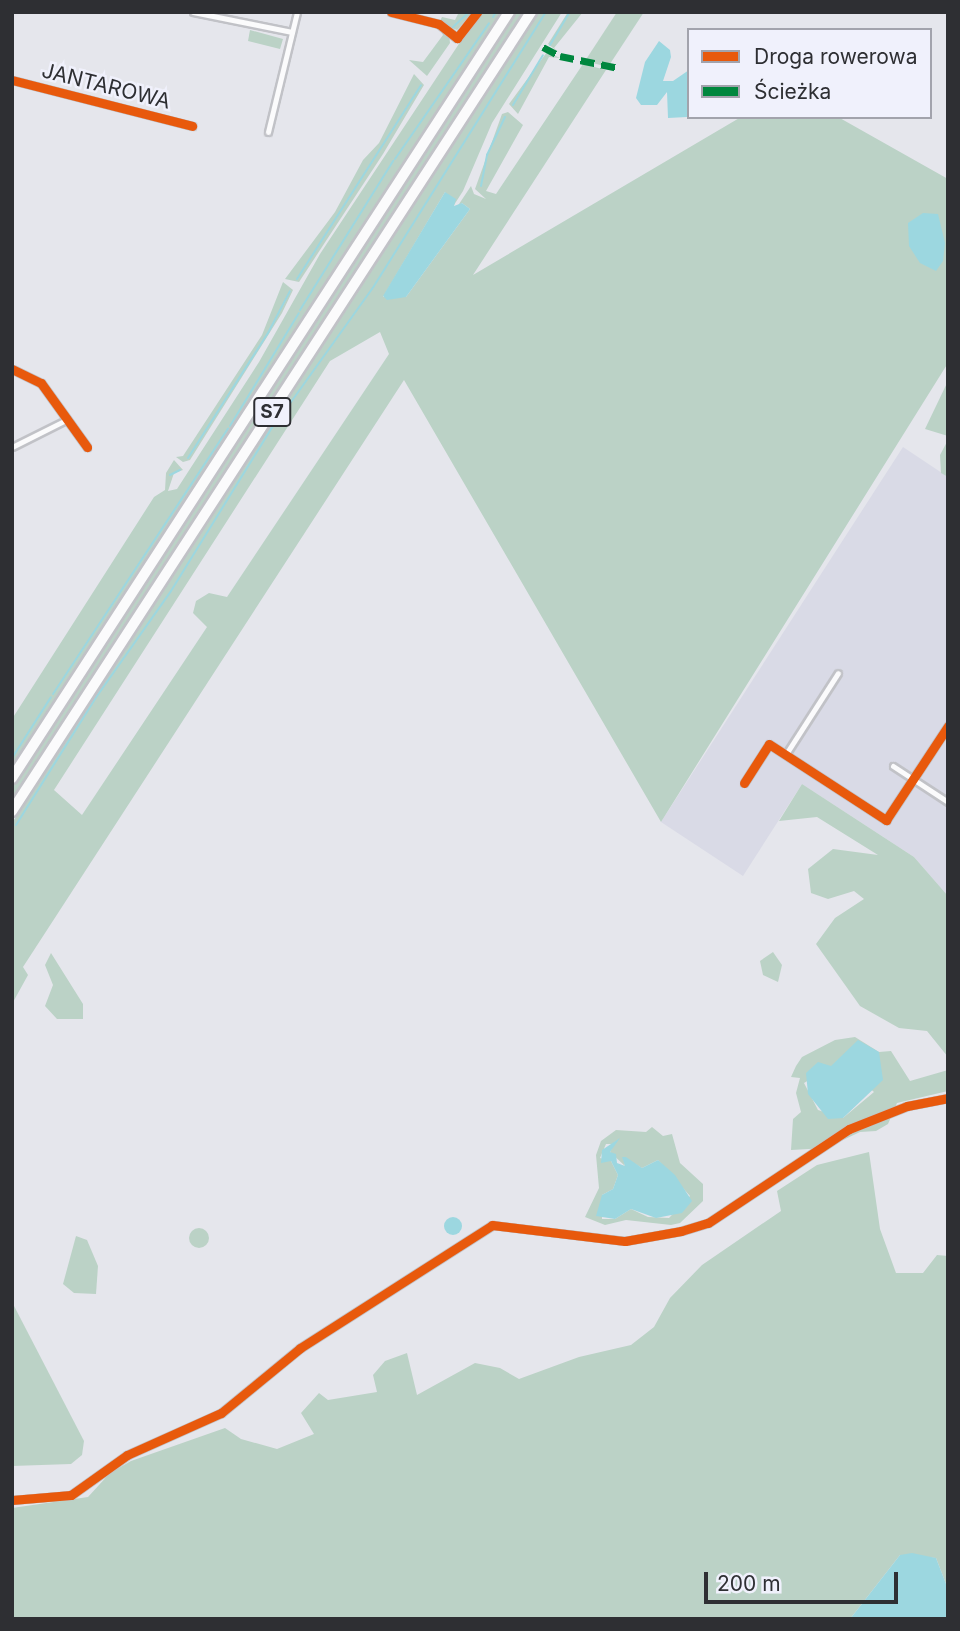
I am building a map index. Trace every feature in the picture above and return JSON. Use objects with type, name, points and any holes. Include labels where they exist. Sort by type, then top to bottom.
[{"type":"highway","name":"S7","points":[[12,778],[509,12]]},
{"type":"highway","name":"S7","points":[[12,811],[531,12]]},
{"type":"street","points":[[193,12],[292,32]]},
{"type":"street","points":[[268,132],[297,12]]},
{"type":"street","points":[[391,12],[439,24],[457,38],[477,12]]},
{"type":"street","name":"JANTAROWA","points":[[12,80],[192,126]]},
{"type":"street","points":[[12,369],[41,383],[86,447]]},
{"type":"street","points":[[12,447],[66,420]]},
{"type":"street","points":[[786,754],[838,674]]},
{"type":"street","points":[[744,783],[769,744],[887,820],[948,726]]},
{"type":"street","points":[[893,766],[948,802]]},
{"type":"street","points":[[12,1500],[71,1495],[127,1455],[221,1413],[300,1348],[492,1225],[625,1241],[681,1231],[708,1223],[849,1129],[907,1106],[948,1098]]},
{"type":"shaded area","points":[[903,447],[948,477],[948,896],[914,857],[802,784],[743,876],[661,822]]},
{"type":"green space","points":[[459,12],[473,12],[457,30],[439,23],[442,17],[455,20]]},
{"type":"green space","points":[[480,12],[503,12],[12,767],[12,719],[154,497],[165,490],[166,473],[174,460],[183,470],[174,473],[168,491],[177,489],[259,362],[320,254]]},
{"type":"green space","points":[[514,12],[527,12],[12,805],[12,785]]},
{"type":"green space","points":[[539,12],[562,12],[492,123],[463,191],[454,205],[445,192],[383,297],[406,297],[470,209],[462,203],[457,207],[471,186],[474,194],[486,199],[475,189],[502,114],[508,112],[523,125],[486,191],[496,194],[583,64],[606,70],[473,275],[738,119],[842,119],[948,179],[948,363],[661,822],[404,380],[23,967],[28,975],[12,1004],[12,823]],"holes":[[[380,332],[389,354],[227,597],[209,593],[196,601],[193,613],[207,627],[82,815],[54,790],[330,361]]]},
{"type":"green space","points":[[568,12],[583,12],[554,48],[561,54],[548,44]]},
{"type":"green space","points":[[617,12],[644,12],[608,67],[585,61]]},
{"type":"green space","points":[[438,26],[449,34],[450,43],[427,76],[409,60],[423,62],[443,35]]},
{"type":"green space","points":[[250,30],[283,39],[280,49],[248,41]]},
{"type":"green space","points":[[547,52],[560,58],[549,57],[518,114],[509,104]]},
{"type":"green space","points":[[414,74],[424,85],[383,154],[299,282],[285,279],[335,212],[363,160],[379,143]]},
{"type":"green space","points":[[283,282],[293,290],[282,313],[190,460],[183,462],[176,457],[183,456],[262,335]]},
{"type":"green space","points":[[948,381],[948,436],[925,429]]},
{"type":"green space","points":[[948,440],[948,477],[941,473],[940,455]]},
{"type":"green space","points":[[802,784],[914,857],[948,896],[948,1057],[927,1031],[899,1028],[860,1006],[816,944],[835,918],[864,899],[854,891],[828,899],[811,893],[808,869],[833,849],[878,855],[817,817],[779,821]]},
{"type":"green space","points":[[773,952],[782,965],[778,982],[763,975],[760,961]]},
{"type":"green space","points":[[51,953],[83,1004],[83,1019],[57,1019],[45,1006],[53,985],[45,965]]},
{"type":"green space","points":[[855,1037],[879,1052],[891,1051],[910,1081],[948,1070],[948,1091],[897,1103],[888,1124],[876,1131],[860,1132],[826,1148],[791,1150],[793,1119],[801,1112],[796,1093],[800,1078],[791,1077],[802,1057],[835,1040]],"holes":[[[840,1061],[874,1092],[843,1118],[818,1110],[804,1083]]]},
{"type":"green space","points":[[652,1127],[663,1136],[672,1134],[680,1163],[703,1184],[703,1201],[680,1223],[671,1225],[626,1220],[605,1225],[585,1217],[599,1188],[596,1155],[601,1141],[616,1130],[646,1132]],"holes":[[[606,1144],[614,1144],[610,1152],[625,1166],[623,1157],[642,1168],[658,1160],[690,1196],[669,1218],[648,1217],[631,1209],[615,1219],[602,1219],[602,1195],[613,1189],[618,1175],[611,1161],[600,1158]]]},
{"type":"green space","points":[[869,1152],[880,1229],[896,1273],[923,1273],[937,1255],[948,1256],[948,1589],[936,1558],[900,1555],[850,1619],[12,1619],[12,1508],[88,1497],[110,1473],[131,1461],[225,1428],[241,1439],[277,1449],[314,1434],[301,1413],[319,1393],[328,1400],[377,1392],[373,1375],[385,1361],[407,1353],[417,1395],[475,1363],[500,1368],[519,1379],[579,1357],[631,1345],[654,1327],[670,1298],[702,1265],[781,1211],[777,1191],[817,1165]]},
{"type":"green space","points":[[195,1228],[203,1228],[209,1238],[203,1248],[195,1248],[189,1242],[189,1234]]},
{"type":"green space","points":[[76,1236],[87,1240],[98,1266],[96,1294],[74,1293],[63,1284]]},
{"type":"green space","points":[[12,1302],[84,1441],[82,1455],[71,1464],[12,1466]]},
{"type":"water","points":[[659,41],[670,50],[671,57],[663,81],[673,81],[687,71],[687,117],[668,118],[667,92],[657,105],[641,105],[636,98],[645,62]]},
{"type":"water","points":[[445,192],[456,199],[454,206],[462,203],[470,209],[406,297],[387,300],[383,296]]},
{"type":"water","points":[[923,213],[938,214],[945,243],[943,261],[936,271],[920,263],[909,246],[908,223]]},
{"type":"water","points":[[858,1040],[879,1052],[883,1080],[843,1118],[828,1119],[808,1094],[806,1073],[818,1062],[831,1066]]},
{"type":"water","points":[[620,1138],[610,1152],[616,1154],[617,1163],[625,1166],[622,1157],[626,1157],[642,1168],[658,1160],[675,1175],[692,1201],[682,1213],[656,1218],[631,1209],[615,1219],[596,1216],[602,1195],[613,1189],[618,1175],[611,1161],[601,1163],[602,1150]]},
{"type":"water","points":[[449,1217],[457,1217],[462,1226],[460,1233],[449,1235],[444,1230],[444,1222]]},
{"type":"water","points":[[912,1553],[936,1558],[948,1589],[948,1619],[850,1619],[900,1555]]},
{"type":"waterway","points":[[453,27],[469,12]]},
{"type":"waterway","points":[[493,17],[496,12]]},
{"type":"waterway","points":[[286,409],[374,286],[546,12]]},
{"type":"waterway","points":[[550,45],[570,12]]},
{"type":"waterway","points":[[444,23],[449,25]]},
{"type":"waterway","points":[[395,159],[489,23]]},
{"type":"waterway","points":[[513,105],[543,55]]},
{"type":"waterway","points":[[297,279],[421,85]]},
{"type":"waterway","points":[[481,186],[487,155],[505,117]]},
{"type":"waterway","points":[[300,310],[393,161]]},
{"type":"waterway","points":[[188,458],[268,333],[290,291]]},
{"type":"waterway","points":[[230,426],[299,313]]},
{"type":"waterway","points":[[16,825],[97,696],[171,591],[281,413]]},
{"type":"waterway","points":[[53,694],[228,429]]},
{"type":"waterway","points":[[170,475],[180,470]]},
{"type":"waterway","points":[[12,758],[51,697]]},
{"type":"marked path","points":[[543,47],[560,56],[619,68]]},
{"type":"cycle path","points":[[391,12],[439,24],[457,38],[477,12]]},
{"type":"cycle path","points":[[12,80],[192,126]]},
{"type":"cycle path","points":[[12,369],[41,383],[87,447]]},
{"type":"cycle path","points":[[744,783],[769,744],[886,820],[948,726]]},
{"type":"cycle path","points":[[12,1500],[71,1495],[127,1455],[221,1413],[300,1348],[492,1225],[625,1241],[681,1231],[708,1223],[849,1129],[907,1106],[948,1098]]}]
